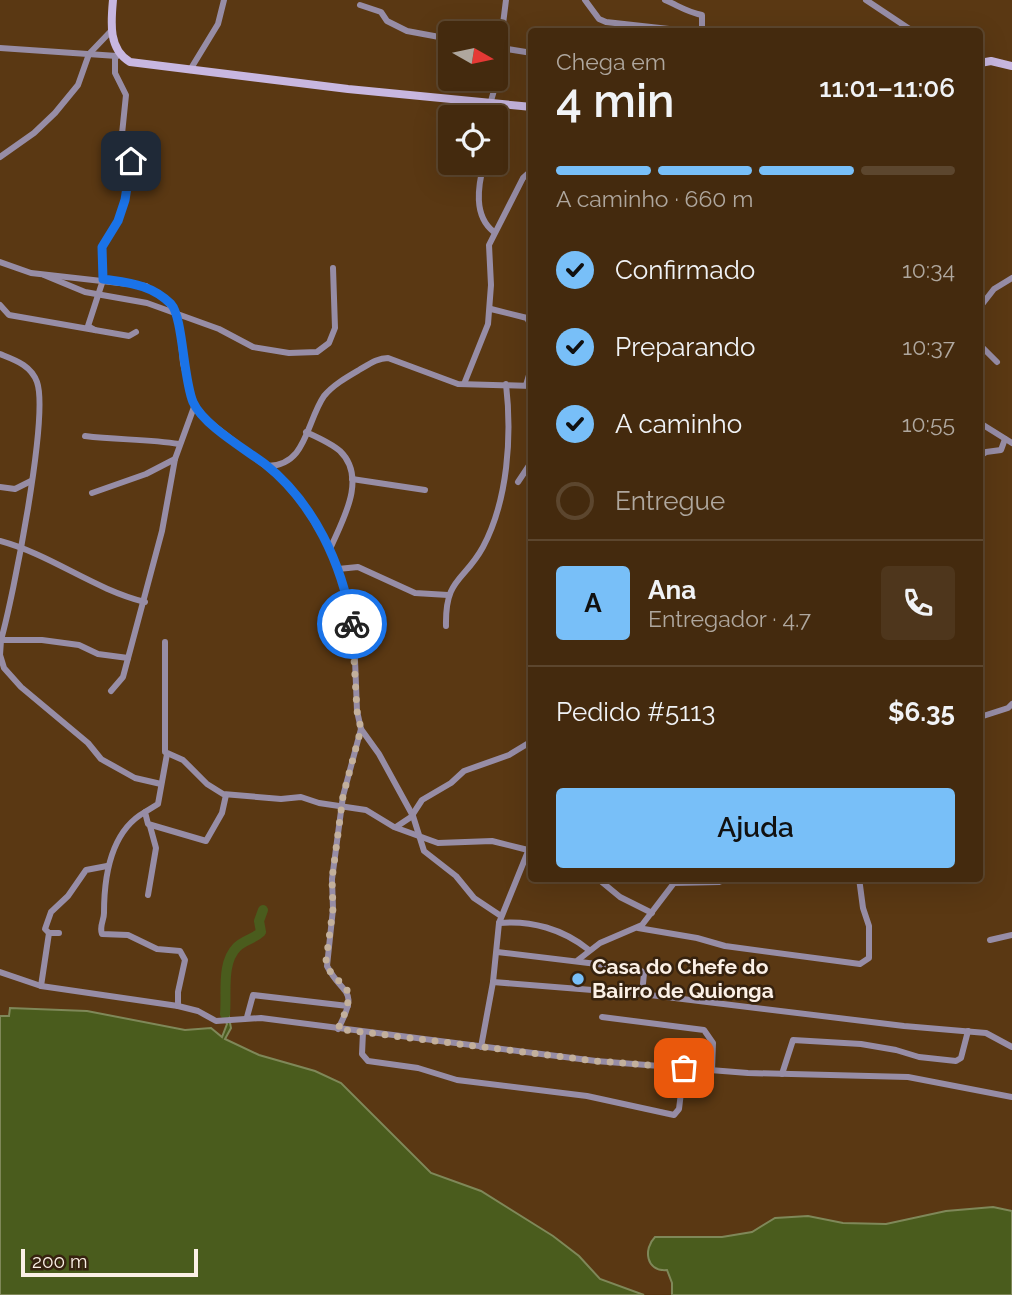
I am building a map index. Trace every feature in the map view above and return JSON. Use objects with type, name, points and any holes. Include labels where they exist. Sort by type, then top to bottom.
[{"type":"main road","points":[[113,0],[111,31],[118,56],[136,64],[528,106]]},
{"type":"main road","points":[[983,62],[991,61],[1012,66]]},
{"type":"street","points":[[190,70],[218,24],[224,0]]},
{"type":"street","points":[[503,21],[506,0]]},
{"type":"street","points":[[585,0],[599,19],[606,22],[660,28]]},
{"type":"street","points":[[665,0],[687,12],[702,15],[702,28]]},
{"type":"street","points":[[866,0],[908,28]]},
{"type":"street","points":[[360,5],[381,12],[387,21],[407,31],[438,37]]},
{"type":"street","points":[[0,157],[55,113],[78,85],[89,54],[111,31]]},
{"type":"street","points":[[0,47],[118,56],[115,73],[126,96],[122,134],[131,161],[131,175],[118,221],[103,244],[103,279],[88,326],[95,330]]},
{"type":"street","points":[[508,49],[528,52]]},
{"type":"street","points":[[493,91],[491,101],[495,105]]},
{"type":"street","points":[[464,384],[488,324],[491,309],[489,245],[523,178],[528,174]]},
{"type":"street","points":[[483,175],[480,209],[484,224],[494,232]]},
{"type":"street","points":[[0,262],[100,295],[147,303],[219,329],[253,347],[289,353],[317,352],[330,343],[335,328],[333,268]]},
{"type":"street","points":[[39,273],[146,286],[168,302],[176,314],[183,362],[193,403],[192,418],[175,459],[145,601],[121,682],[111,691]]},
{"type":"street","points":[[983,303],[994,289],[1012,278]]},
{"type":"street","points":[[0,305],[9,315],[129,336],[136,332]]},
{"type":"street","points":[[491,309],[528,320]]},
{"type":"street","points":[[983,348],[997,362]]},
{"type":"street","points":[[0,354],[24,364],[37,381],[40,420],[1,640],[0,655],[4,668],[21,687],[88,743],[101,759],[135,778],[162,784]]},
{"type":"street","points":[[267,466],[282,465],[300,451],[306,432],[326,393],[381,358],[388,358],[447,381],[528,386]]},
{"type":"street","points":[[446,626],[448,595],[457,579],[482,549],[495,515],[509,445],[506,384]]},
{"type":"street","points":[[193,403],[207,420],[281,478],[305,507],[330,549],[348,599],[354,634],[357,711],[361,729],[379,754],[412,815],[424,851],[456,876],[474,898],[500,920],[527,922],[563,933],[589,950]]},
{"type":"street","points":[[983,425],[1012,443]]},
{"type":"street","points":[[306,432],[340,451],[351,471],[349,502],[330,549]]},
{"type":"street","points":[[85,436],[179,444]]},
{"type":"street","points":[[983,454],[1001,450],[1005,439]]},
{"type":"street","points":[[92,493],[146,474],[175,459]]},
{"type":"street","points":[[518,482],[528,467]]},
{"type":"street","points":[[352,479],[425,490]]},
{"type":"street","points":[[0,486],[15,489],[31,481]]},
{"type":"street","points":[[0,541],[19,546],[95,585],[145,601]]},
{"type":"street","points":[[338,569],[358,567],[415,593],[448,595]]},
{"type":"street","points":[[1,640],[42,639],[79,645],[98,654],[128,658]]},
{"type":"street","points":[[165,642],[167,754],[162,784],[157,806],[149,807],[131,822],[107,866],[104,916],[100,929],[102,934],[128,936],[157,949],[180,951],[185,960],[178,992],[178,1006]]},
{"type":"street","points":[[983,716],[1008,708],[1012,704]]},
{"type":"street","points":[[338,1029],[348,1006],[347,990],[328,969],[326,961],[333,909],[332,879],[345,784],[361,729]]},
{"type":"street","points":[[396,827],[412,815],[422,800],[451,783],[464,771],[509,755],[528,743]]},
{"type":"street","points":[[167,754],[183,760],[207,784],[226,794],[281,799],[301,797],[319,803],[366,810],[396,827],[438,843],[492,841],[528,847]]},
{"type":"street","points":[[150,826],[206,841],[222,813],[226,794]]},
{"type":"street","points":[[145,812],[145,821],[150,826],[156,848],[148,894]]},
{"type":"street","points":[[481,1047],[493,982],[500,920],[528,852]]},
{"type":"street","points":[[59,933],[49,933],[45,929],[49,916],[68,896],[86,870],[107,866]]},
{"type":"street","points":[[602,882],[620,897],[652,913]]},
{"type":"street","points":[[579,960],[589,950],[638,928],[674,883],[719,882]]},
{"type":"street","points":[[638,928],[771,953],[860,964],[869,958],[869,926],[860,882]]},
{"type":"street","points":[[41,986],[49,933]]},
{"type":"street","points":[[990,940],[1012,935]]},
{"type":"street","points":[[497,952],[579,960],[641,970],[645,978],[642,994]]},
{"type":"street","points":[[0,972],[41,986],[178,1006],[224,1023],[247,1017],[481,1047],[684,1068],[908,1077],[1012,1096]]},
{"type":"street","points":[[493,982],[642,994],[986,1033],[1012,1047]]},
{"type":"street","points":[[247,1017],[253,995],[348,1006]]},
{"type":"street","points":[[603,1017],[704,1030],[713,1043],[712,1070]]},
{"type":"street","points":[[782,1074],[793,1040],[862,1044],[897,1049],[919,1058],[956,1061],[962,1055],[968,1031]]},
{"type":"street","points":[[363,1032],[362,1054],[368,1061],[418,1068],[457,1080],[587,1096],[674,1115],[679,1110],[684,1068]]},
{"type":"shaded area","points":[[226,1002],[231,1028],[225,1039],[259,1055],[315,1071],[341,1083],[431,1173],[481,1191],[553,1236],[579,1256],[600,1279],[644,1295],[0,1295],[0,1016],[9,1016],[10,1008],[87,1011],[185,1030],[211,1028],[222,1037],[227,1024],[223,1015]]},
{"type":"shaded area","points":[[993,1207],[1012,1211],[1012,1295],[672,1295],[672,1283],[667,1270],[660,1270],[651,1264],[648,1253],[655,1237],[722,1237],[752,1232],[775,1218],[808,1216],[843,1223],[886,1224],[946,1211]]},
{"type":"waterway","points":[[225,1014],[229,961],[237,947],[261,932],[259,921],[263,910]]},
{"type":"way so far","points":[[352,624],[357,711],[361,729],[343,796],[332,879],[333,909],[326,961],[328,969],[347,990],[348,1006],[338,1029],[596,1061],[684,1068]]},
{"type":"place","name":"Casa do Chefe do Bairro de Quionga","points":[[578,979]]},
{"type":"route","points":[[131,161],[128,190],[118,221],[102,247],[103,279],[146,286],[174,308],[179,321],[186,380],[193,403],[207,420],[281,478],[305,507],[330,549],[348,599],[352,624]]}]
